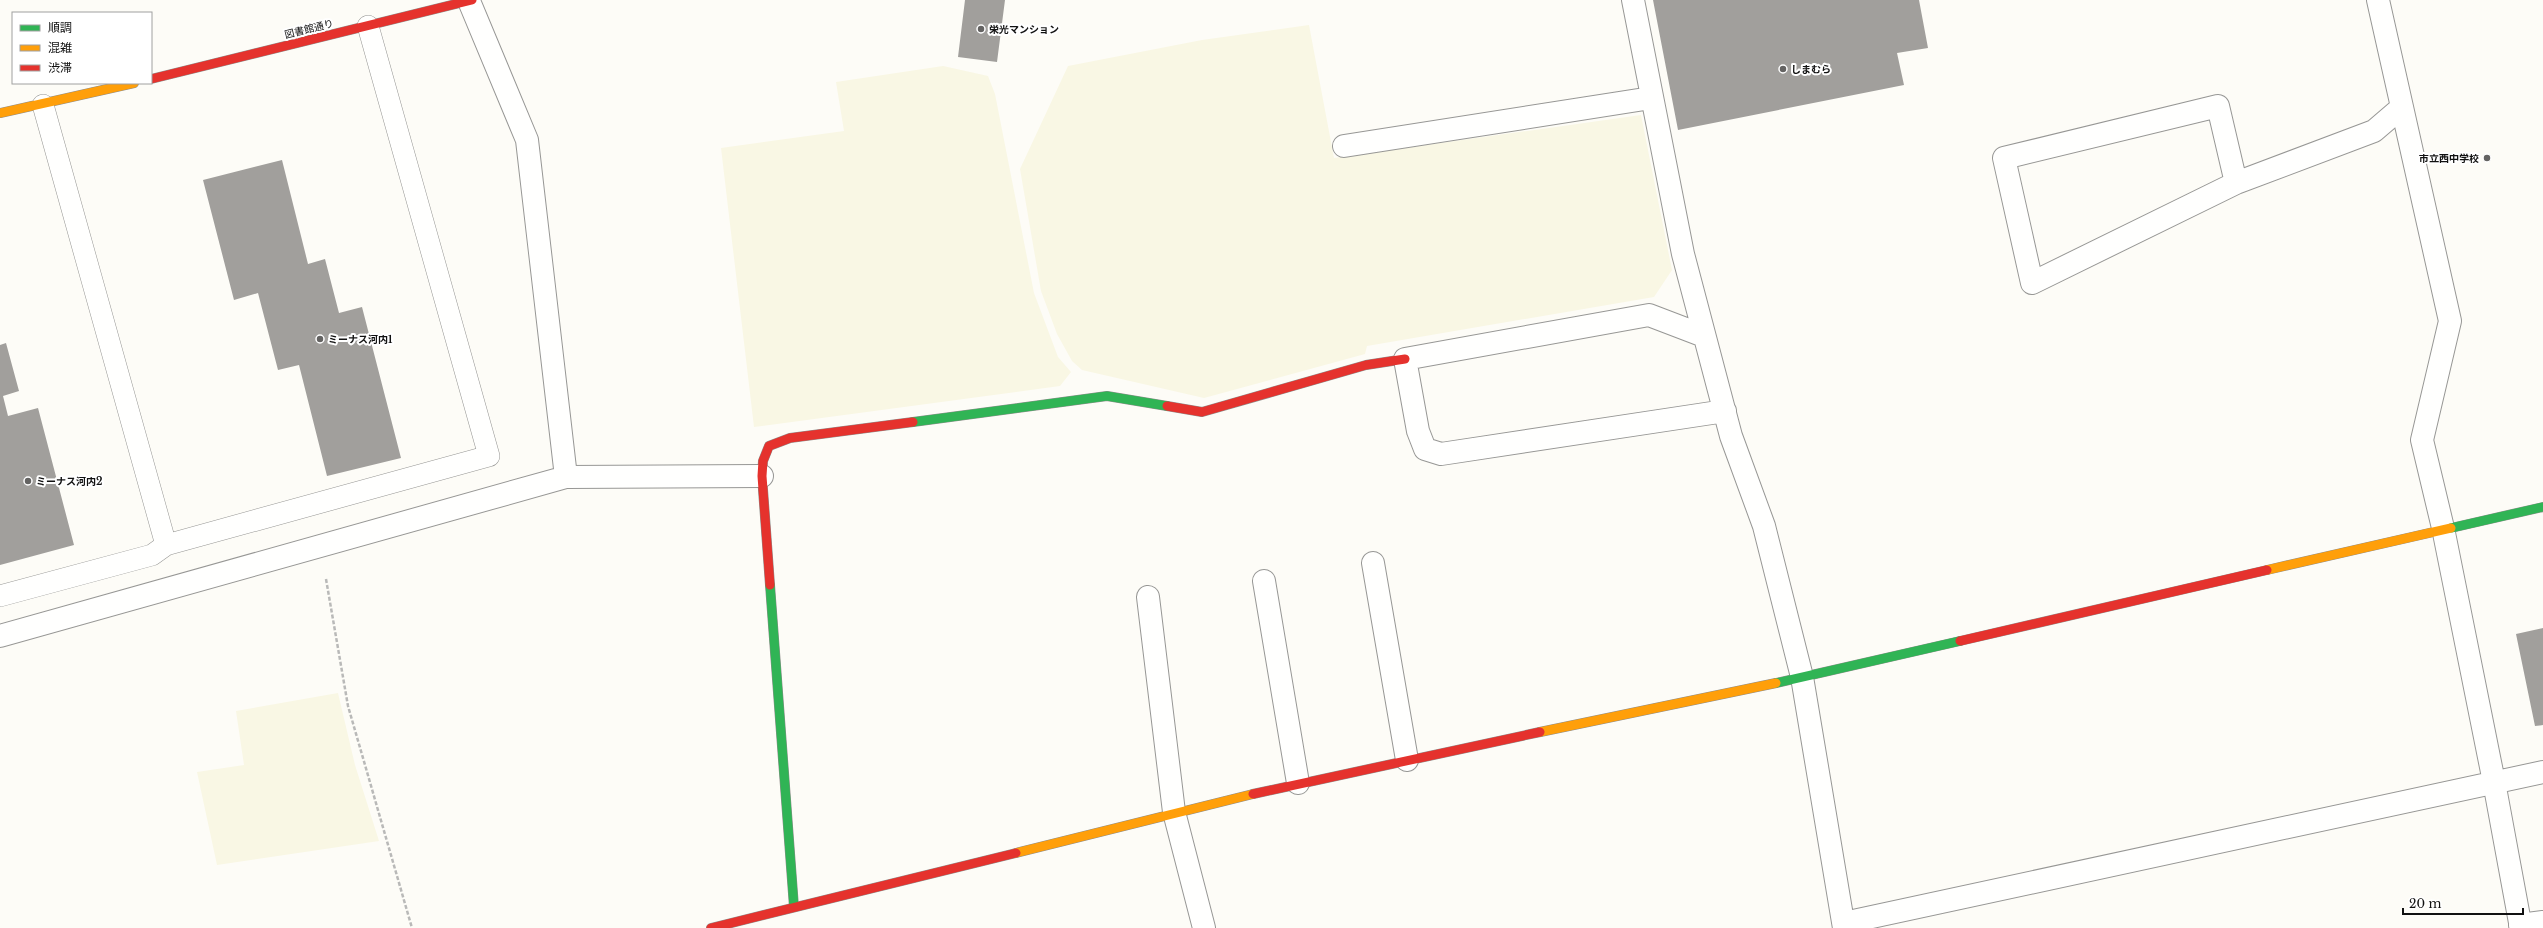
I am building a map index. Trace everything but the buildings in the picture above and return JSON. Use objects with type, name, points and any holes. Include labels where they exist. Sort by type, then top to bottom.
[{"type":"street","points":[[1632,0],[1683,254],[1731,436],[1764,526],[1802,677],[1844,926],[2543,772]]},
{"type":"street","points":[[2378,0],[2450,321],[2422,440],[2443,528],[2521,926],[2543,922]]},
{"type":"street","points":[[470,1],[527,140],[566,477]]},
{"type":"street","name":"図書館通り","points":[[152,79],[470,1]]},
{"type":"street","points":[[0,113],[43,105],[130,84]]},
{"type":"street","points":[[1344,146],[1651,98]]},
{"type":"street","points":[[2236,183],[2218,106],[2004,158],[2032,283],[2236,183],[2374,131],[2402,108]]},
{"type":"street","points":[[794,907],[762,476],[763,461],[769,446],[790,438],[1107,396],[1202,412],[1366,365],[1649,315],[1704,336]]},
{"type":"street","points":[[1405,359],[1418,431],[1425,449],[1441,454],[1725,411]]},
{"type":"street","points":[[0,636],[566,477],[762,476]]},
{"type":"street","points":[[711,928],[1174,812],[1298,783],[1802,677],[2443,528],[2543,507]]},
{"type":"street","points":[[1372,563],[1407,760]]},
{"type":"street","points":[[1264,581],[1298,783]]},
{"type":"street","points":[[1148,597],[1174,812],[1204,928]]},
{"type":"lane","points":[[0,596],[152,555],[166,545],[489,456],[368,26]]},
{"type":"lane","points":[[43,105],[166,545]]},
{"type":"path","points":[[320,545],[348,706],[412,928]]},
{"type":"shaded area","points":[[1309,25],[1334,158],[1641,115],[1672,270],[1654,297],[1367,346],[1365,354],[1204,398],[1082,370],[1072,361],[1057,334],[1041,291],[1020,169],[1068,66],[1202,40]]},
{"type":"shaded area","points":[[943,66],[988,76],[995,94],[1034,293],[1058,357],[1071,372],[1060,386],[754,427],[721,148],[844,131],[836,82]]},
{"type":"shaded area","points":[[338,693],[355,765],[379,841],[217,865],[197,772],[244,765],[236,711]]},
{"type":"traffic: fast","points":[[913,422],[1107,396],[1167,406]]},
{"type":"traffic: fast","points":[[2451,528],[2543,507]]},
{"type":"traffic: fast","points":[[770,585],[794,907]]},
{"type":"traffic: fast","points":[[1776,683],[1960,641]]},
{"type":"traffic: slow","points":[[0,113],[130,84]]},
{"type":"traffic: slow","points":[[2267,570],[2451,528]]},
{"type":"traffic: slow","points":[[1540,732],[1776,683]]},
{"type":"traffic: slow","points":[[1016,853],[1253,794]]},
{"type":"traffic: jam","points":[[152,79],[472,0]]},
{"type":"traffic: jam","points":[[1167,406],[1202,412],[1366,365],[1405,359]]},
{"type":"traffic: jam","points":[[770,585],[762,476],[763,461],[769,446],[790,438],[913,422]]},
{"type":"traffic: jam","points":[[1960,641],[2267,570]]},
{"type":"traffic: jam","points":[[1253,794],[1540,732]]},
{"type":"traffic: jam","points":[[711,928],[1016,853]]},
{"type":"place","name":"栄光マンション","points":[[981,29]]},
{"type":"place","name":"しまむら","points":[[1783,69]]},
{"type":"place","name":"市立西中学校","points":[[2487,158]]},
{"type":"place","name":"ミーナス河内1","points":[[320,339]]},
{"type":"place","name":"ミーナス河内2","points":[[28,481]]}]
